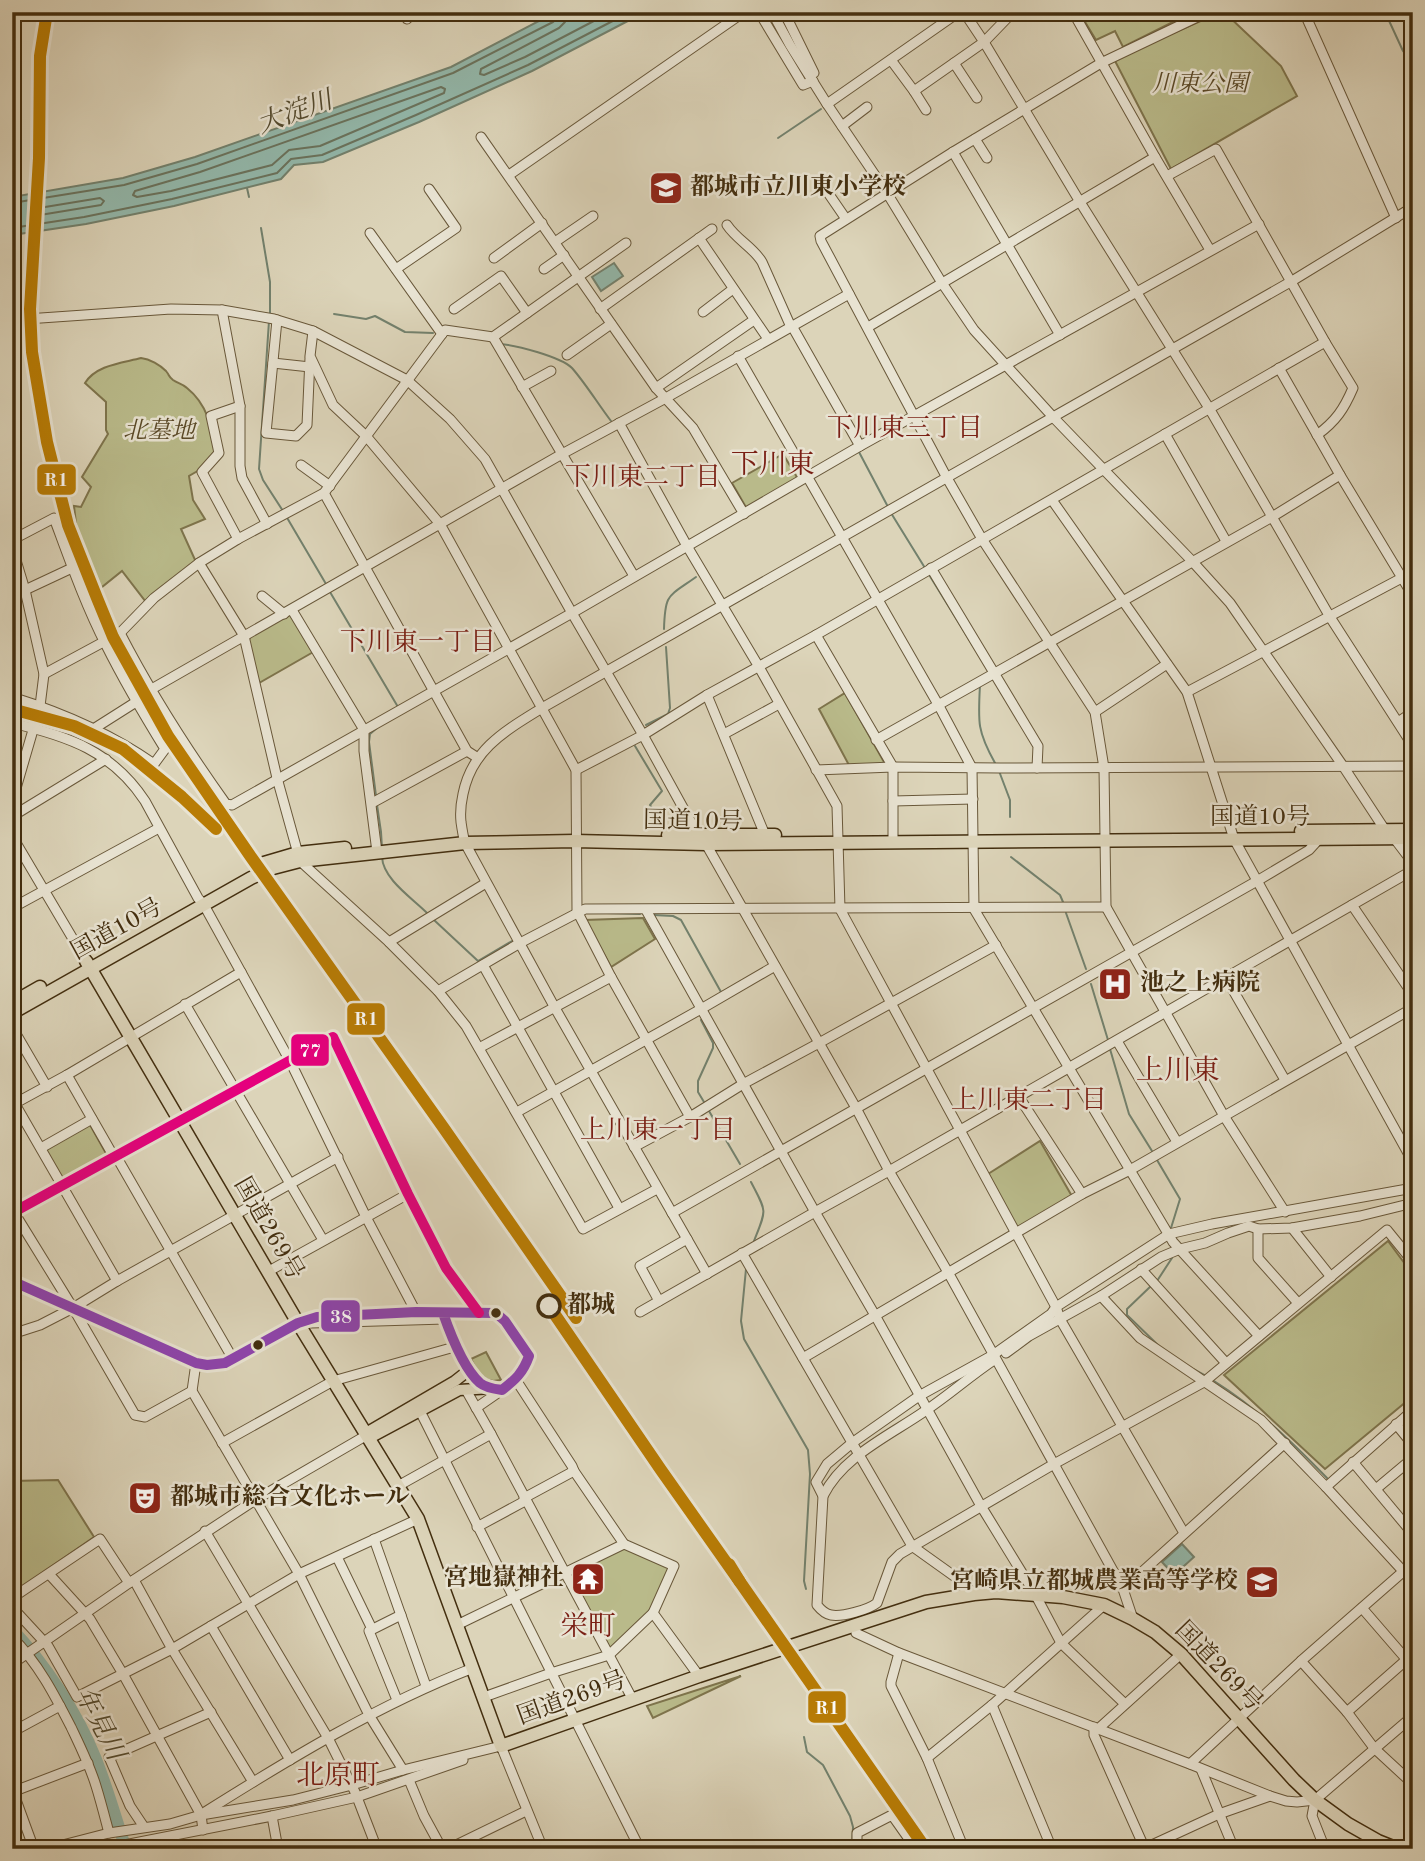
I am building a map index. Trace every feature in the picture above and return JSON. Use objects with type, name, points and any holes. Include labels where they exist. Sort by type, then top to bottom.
[{"type":"highway","name":"国道10号","points":[[12,1013],[89,965],[201,902],[299,857],[464,841],[575,837],[702,840],[1232,836],[1389,834],[1413,830]]},
{"type":"highway","name":"国道10号","points":[[1389,834],[1413,838]]},
{"type":"highway","name":"国道10号","points":[[702,840],[765,835],[838,839]]},
{"type":"highway","name":"国道10号","points":[[12,1003],[89,965]]},
{"type":"highway","name":"国道269号","points":[[89,965],[298,1323],[418,1519],[501,1746],[699,1676],[926,1602],[996,1592],[1062,1597],[1104,1605],[1155,1632],[1181,1654],[1315,1800],[1348,1824],[1398,1849]]},
{"type":"main road","points":[[367,1435],[371,1429],[455,1381],[469,1370]]},
{"type":"main road","points":[[367,1435],[375,1435],[459,1390],[497,1390]]},
{"type":"street","points":[[509,175],[744,12]]},
{"type":"street","points":[[759,12],[803,85],[813,81]]},
{"type":"street","points":[[772,12],[829,103]]},
{"type":"street","points":[[784,12],[842,126],[974,330],[1230,603],[1389,834],[1413,863]]},
{"type":"street","points":[[829,103],[959,12]]},
{"type":"street","points":[[964,12],[1209,408],[1330,617],[1413,747]]},
{"type":"street","points":[[914,91],[984,42],[1013,12]]},
{"type":"street","points":[[1073,12],[1210,250]]},
{"type":"street","points":[[1208,12],[1101,63],[820,236],[947,478],[982,539],[1095,712],[1104,768],[1106,907],[1224,1116],[1285,1212]]},
{"type":"street","points":[[1304,12],[1396,218]]},
{"type":"street","points":[[891,60],[926,110]]},
{"type":"street","points":[[954,63],[977,98]]},
{"type":"street","points":[[842,126],[867,107]]},
{"type":"street","points":[[481,137],[664,399],[693,428],[744,514]]},
{"type":"street","points":[[975,139],[987,158]]},
{"type":"street","points":[[1167,176],[1216,149],[1353,388],[1332,424],[1317,435]]},
{"type":"street","points":[[953,152],[1060,335]]},
{"type":"street","points":[[868,327],[1155,157]]},
{"type":"street","points":[[824,187],[846,219]]},
{"type":"street","points":[[396,270],[456,228],[429,190]]},
{"type":"street","points":[[708,1274],[657,1189],[464,841],[461,803],[465,785],[478,758],[503,732],[542,708],[1292,281],[1413,207]]},
{"type":"street","points":[[555,242],[593,216]]},
{"type":"street","points":[[494,258],[542,223]]},
{"type":"street","points":[[120,633],[150,690],[189,752],[226,804],[232,805],[856,449],[1259,224]]},
{"type":"street","points":[[727,225],[762,262],[856,449]]},
{"type":"street","points":[[600,309],[712,229]]},
{"type":"street","points":[[370,233],[442,334]]},
{"type":"street","points":[[699,238],[768,339]]},
{"type":"street","points":[[44,674],[120,633],[154,598],[200,563],[327,490],[445,330],[493,337],[626,243]]},
{"type":"street","points":[[544,269],[564,255]]},
{"type":"street","points":[[454,309],[501,276],[527,313]]},
{"type":"street","points":[[703,312],[733,289]]},
{"type":"street","points":[[150,690],[562,454],[849,294]]},
{"type":"street","points":[[12,320],[171,309],[222,310],[276,320],[313,331],[407,380],[433,402],[468,439],[485,459],[503,488],[856,1108],[1123,1590],[1133,1619]]},
{"type":"street","points":[[222,310],[240,406],[242,478],[267,524]]},
{"type":"street","points":[[276,320],[267,433],[296,436],[307,425],[313,331]]},
{"type":"street","points":[[656,388],[754,320]]},
{"type":"street","points":[[567,355],[611,324]]},
{"type":"street","points":[[493,337],[634,576]]},
{"type":"street","points":[[576,770],[1325,342]]},
{"type":"street","points":[[310,356],[333,405],[366,436],[440,524],[576,770],[577,911],[690,1117]]},
{"type":"street","points":[[738,356],[972,768],[974,909],[1169,1234],[1259,1336]]},
{"type":"street","points":[[273,363],[310,367]]},
{"type":"street","points":[[1279,368],[1413,596]]},
{"type":"street","points":[[522,387],[551,371]]},
{"type":"street","points":[[238,539],[202,472],[219,453],[211,416],[240,406]]},
{"type":"street","points":[[619,423],[837,806],[840,909],[1056,1307],[1060,1319],[1184,1533]]},
{"type":"street","points":[[1165,434],[1226,541]]},
{"type":"street","points":[[301,465],[327,490],[467,751],[478,758]]},
{"type":"street","points":[[876,740],[1272,517],[1340,475]]},
{"type":"street","points":[[1052,500],[1187,692],[1232,836],[1348,1045],[1409,1144],[1413,1162]]},
{"type":"street","points":[[12,540],[54,518],[72,568],[105,643],[165,749],[154,764],[95,728],[12,697]]},
{"type":"street","points":[[12,547],[44,674],[35,728],[12,802]]},
{"type":"street","points":[[200,563],[244,636],[277,779],[299,857],[438,991],[466,1026],[583,1229],[657,1189]]},
{"type":"street","points":[[25,590],[72,568]]},
{"type":"street","points":[[931,568],[992,675],[1038,746],[1037,768]]},
{"type":"street","points":[[1187,692],[1413,572]]},
{"type":"street","points":[[262,596],[288,612],[364,730],[377,849]]},
{"type":"street","points":[[816,635],[892,767],[893,838]]},
{"type":"street","points":[[1095,712],[1167,664]]},
{"type":"street","points":[[708,695],[765,835]]},
{"type":"street","points":[[95,728],[136,702]]},
{"type":"street","points":[[724,734],[779,704]]},
{"type":"street","points":[[1398,722],[1413,712]]},
{"type":"street","points":[[12,723],[79,743],[106,759],[136,787],[290,1061],[416,1312]]},
{"type":"street","points":[[372,803],[467,751]]},
{"type":"street","points":[[12,814],[106,759]]},
{"type":"street","points":[[816,769],[1413,766]]},
{"type":"street","points":[[893,801],[973,799]]},
{"type":"street","points":[[12,908],[159,828]]},
{"type":"street","points":[[672,1213],[1257,881],[1309,850],[1319,834]]},
{"type":"street","points":[[12,836],[89,965]]},
{"type":"street","points":[[640,1311],[890,1171],[1413,870]]},
{"type":"street","points":[[389,942],[486,883]]},
{"type":"street","points":[[1352,905],[1413,995]]},
{"type":"street","points":[[438,991],[584,909],[1106,907]]},
{"type":"street","points":[[646,910],[981,1506],[1035,1594],[1061,1643],[1125,1704]]},
{"type":"street","points":[[634,1147],[996,945]]},
{"type":"street","points":[[483,965],[619,1208]]},
{"type":"street","points":[[517,1112],[775,966]]},
{"type":"street","points":[[117,1281],[13,1104],[47,1087],[241,972]]},
{"type":"street","points":[[480,1048],[611,976]]},
{"type":"street","points":[[1226,978],[1285,1080]]},
{"type":"street","points":[[185,1004],[323,1240]]},
{"type":"street","points":[[803,1358],[1082,1194],[1130,1170],[1413,1008]]},
{"type":"street","points":[[12,1027],[47,1087]]},
{"type":"street","points":[[192,1391],[145,1417],[135,1415],[13,1211],[333,1037],[446,1268],[479,1312]]},
{"type":"street","points":[[1117,1041],[1177,1142]]},
{"type":"street","points":[[67,1075],[233,1359]]},
{"type":"street","points":[[1019,1097],[1082,1194]]},
{"type":"street","points":[[41,1148],[92,1119]]},
{"type":"street","points":[[12,1334],[40,1325],[73,1308],[338,1157]]},
{"type":"street","points":[[1413,1188],[1169,1234],[1056,1307],[1051,1314],[927,1410],[859,1455],[828,1485],[823,1496],[817,1605],[822,1611],[832,1615],[848,1614],[871,1607],[877,1603],[892,1562],[900,1554],[1054,1464],[1203,1382],[1387,1230],[1413,1262]]},
{"type":"street","points":[[269,1271],[408,1194]]},
{"type":"street","points":[[1348,1199],[1350,1217]]},
{"type":"street","points":[[823,1496],[816,1482],[819,1476],[832,1458],[852,1443],[919,1396],[1101,1296],[1161,1257],[1249,1226],[1258,1229],[1292,1228],[1413,1203]]},
{"type":"street","points":[[1292,1228],[1331,1276]]},
{"type":"street","points":[[1258,1229],[1258,1258],[1298,1303]]},
{"type":"street","points":[[659,1301],[640,1266],[687,1239]]},
{"type":"street","points":[[742,1254],[912,1546],[961,1581],[974,1594]]},
{"type":"street","points":[[1141,1269],[1226,1363]]},
{"type":"street","points":[[12,1281],[207,1366],[233,1359],[298,1323],[317,1317],[416,1312],[444,1316]]},
{"type":"street","points":[[1101,1296],[1140,1338],[1261,1420],[1413,1582]]},
{"type":"street","points":[[298,1323],[496,1313],[505,1321],[529,1356],[524,1370],[516,1380],[497,1390],[475,1408]]},
{"type":"street","points":[[444,1316],[469,1370],[483,1385],[497,1390]]},
{"type":"street","points":[[222,1443],[333,1381],[458,1346]]},
{"type":"street","points":[[196,1363],[192,1391],[299,1574],[369,1715],[403,1770]]},
{"type":"street","points":[[484,1698],[609,1655],[653,1613],[674,1566],[624,1544],[516,1380]]},
{"type":"street","points":[[466,1390],[633,1700]]},
{"type":"street","points":[[1326,1487],[1413,1410]]},
{"type":"street","points":[[420,1411],[640,1849]]},
{"type":"street","points":[[1396,1424],[1413,1445]]},
{"type":"street","points":[[398,1486],[491,1434]]},
{"type":"street","points":[[12,1664],[205,1531],[367,1435]]},
{"type":"street","points":[[1123,1590],[1284,1443]]},
{"type":"street","points":[[1376,1489],[1413,1458]]},
{"type":"street","points":[[1353,1462],[1413,1534]]},
{"type":"street","points":[[477,1527],[574,1471]]},
{"type":"street","points":[[12,1607],[48,1646],[77,1697],[173,1649],[299,1574],[418,1519]]},
{"type":"street","points":[[205,1531],[328,1738],[352,1785],[377,1849]]},
{"type":"street","points":[[12,1598],[100,1539],[131,1581],[253,1782]]},
{"type":"street","points":[[374,1539],[426,1686]]},
{"type":"street","points":[[457,1625],[624,1544]]},
{"type":"street","points":[[337,1557],[372,1629]]},
{"type":"street","points":[[1190,1764],[1301,1661],[1413,1563]]},
{"type":"street","points":[[49,1574],[86,1614],[123,1674],[201,1815],[203,1830]]},
{"type":"street","points":[[927,1758],[992,1705],[1104,1605]]},
{"type":"street","points":[[1347,1712],[1411,1660],[1362,1608]]},
{"type":"street","points":[[653,1613],[699,1676]]},
{"type":"street","points":[[397,1700],[369,1631],[401,1615]]},
{"type":"street","points":[[211,1626],[290,1760]]},
{"type":"street","points":[[856,1633],[899,1653],[1286,1801],[1315,1800],[1413,1716]]},
{"type":"street","points":[[12,1637],[29,1653],[60,1706],[88,1763],[109,1833]]},
{"type":"street","points":[[899,1653],[891,1686],[927,1758],[964,1849]]},
{"type":"street","points":[[1181,1654],[1096,1728],[1094,1735],[1144,1848],[1219,1814],[1270,1796]]},
{"type":"street","points":[[1301,1661],[1347,1712],[1374,1748],[1412,1783]]},
{"type":"street","points":[[201,1815],[369,1715],[426,1686],[473,1668]]},
{"type":"street","points":[[992,1705],[1052,1849]]},
{"type":"street","points":[[12,1732],[60,1706]]},
{"type":"street","points":[[143,1827],[130,1806],[109,1756],[211,1712]]},
{"type":"street","points":[[47,1849],[109,1833],[293,1800],[501,1746]]},
{"type":"street","points":[[108,1848],[357,1797],[501,1746]]},
{"type":"street","points":[[501,1746],[543,1849]]},
{"type":"street","points":[[34,1849],[13,1791],[88,1763]]},
{"type":"street","points":[[1201,1769],[1234,1849]]},
{"type":"street","points":[[409,1780],[442,1849]]},
{"type":"street","points":[[1315,1800],[1312,1816],[1325,1849]]},
{"type":"street","points":[[448,1849],[526,1811]]},
{"type":"street","points":[[857,1849],[857,1833],[892,1815],[914,1846],[902,1849]]},
{"type":"street","points":[[272,1816],[278,1849]]},
{"type":"green space","points":[[1079,12],[1193,12],[1123,47],[1115,31],[1096,40]]},
{"type":"green space","name":"川東公園","points":[[1221,12],[1281,66],[1297,96],[1171,169],[1114,59]]},
{"type":"green space","name":"北墓地","points":[[141,358],[161,367],[171,379],[200,401],[211,426],[215,453],[201,469],[189,476],[193,500],[205,519],[181,529],[196,562],[146,602],[122,571],[97,591],[78,541],[74,506],[81,507],[91,487],[82,477],[108,434],[106,402],[85,383],[103,368]]},
{"type":"green space","points":[[783,454],[798,479],[747,509],[732,483]]},
{"type":"green space","points":[[290,614],[315,651],[259,683],[248,641],[251,636]]},
{"type":"green space","points":[[845,693],[884,762],[883,766],[850,767],[819,709]]},
{"type":"green space","points":[[643,918],[655,939],[611,967],[585,920]]},
{"type":"green space","points":[[89,1123],[108,1157],[63,1181],[44,1148]]},
{"type":"green space","points":[[1040,1141],[1073,1198],[1018,1229],[988,1174]]},
{"type":"green space","points":[[1388,1241],[1411,1272],[1407,1279],[1413,1286],[1413,1396],[1325,1469],[1224,1375]]},
{"type":"green space","points":[[486,1352],[501,1380],[481,1378],[471,1359]]},
{"type":"green space","points":[[58,1480],[94,1537],[12,1594],[12,1481]]},
{"type":"green space","points":[[624,1544],[674,1566],[653,1613],[609,1655],[564,1573]]},
{"type":"green space","points":[[741,1676],[653,1718],[647,1706]]},
{"type":"water","points":[[556,12],[645,12],[532,71],[419,122],[323,162],[294,165],[281,179],[174,206],[86,224],[12,235],[12,197],[123,178],[195,157],[451,67]]},
{"type":"water","points":[[614,263],[623,276],[601,291],[592,277]]},
{"type":"water","points":[[1182,1544],[1194,1557],[1174,1575],[1162,1562]]},
{"type":"waterway","points":[[1385,12],[1403,51],[1413,64]]},
{"type":"waterway","points":[[778,138],[821,109]]},
{"type":"waterway","points":[[247,188],[249,197]]},
{"type":"waterway","points":[[261,228],[270,282],[270,315]]},
{"type":"waterway","points":[[334,314],[366,319],[375,316],[405,332],[433,333]]},
{"type":"waterway","points":[[269,321],[259,469],[283,511]]},
{"type":"waterway","points":[[500,344],[538,352],[572,368],[611,421]]},
{"type":"waterway","points":[[859,452],[887,505]]},
{"type":"waterway","points":[[891,513],[925,568]]},
{"type":"waterway","points":[[286,516],[326,584]]},
{"type":"waterway","points":[[928,573],[975,649]]},
{"type":"waterway","points":[[664,629],[665,608],[670,597],[696,577]]},
{"type":"waterway","points":[[330,592],[398,707]]},
{"type":"waterway","points":[[646,725],[668,714],[670,708],[666,647]]},
{"type":"waterway","points":[[980,685],[980,726],[995,763]]},
{"type":"waterway","points":[[376,796],[369,742],[370,734],[377,728]]},
{"type":"waterway","points":[[635,746],[662,791],[650,805],[663,825]]},
{"type":"waterway","points":[[999,771],[1010,800],[1010,817]]},
{"type":"waterway","points":[[377,805],[382,848]]},
{"type":"waterway","points":[[382,857],[387,873],[427,913]]},
{"type":"waterway","points":[[1011,857],[1060,895],[1063,902]]},
{"type":"waterway","points":[[606,913],[640,914]]},
{"type":"waterway","points":[[1066,913],[1086,969]]},
{"type":"waterway","points":[[653,915],[673,916],[681,920],[721,992]]},
{"type":"waterway","points":[[434,920],[478,961],[512,941]]},
{"type":"waterway","points":[[1091,984],[1108,1040]]},
{"type":"waterway","points":[[701,1020],[713,1043],[698,1081],[698,1092],[704,1102]]},
{"type":"waterway","points":[[1110,1049],[1129,1114],[1152,1151]]},
{"type":"waterway","points":[[709,1111],[740,1164]]},
{"type":"waterway","points":[[1157,1160],[1180,1199],[1171,1228]]},
{"type":"waterway","points":[[751,1182],[763,1211],[754,1241]]},
{"type":"waterway","points":[[1157,1281],[1172,1258]]},
{"type":"waterway","points":[[746,1269],[741,1321],[744,1339],[808,1450],[810,1474],[804,1581],[806,1589]]},
{"type":"waterway","points":[[1152,1285],[1127,1309],[1127,1315],[1159,1346]]},
{"type":"waterway","points":[[1193,1369],[1206,1376]]},
{"type":"waterway","points":[[1214,1381],[1245,1402],[1273,1426],[1327,1478]]},
{"type":"waterway","name":"年見川","points":[[12,1629],[48,1673],[88,1740],[128,1849]]},
{"type":"waterway","points":[[804,1737],[807,1752],[823,1765],[850,1816],[853,1827],[852,1849]]},
{"type":"railway","points":[[47,12],[40,56],[39,158],[30,309],[32,352],[47,442],[68,525],[97,598],[113,637],[168,736],[576,1318]]},
{"type":"transit line","name":"R1","points":[[47,12],[40,56],[39,158],[30,309],[32,352],[47,442],[68,525],[97,598],[113,637],[168,736],[576,1318]]},
{"type":"transit line","name":"R1","points":[[12,709],[74,726],[123,749],[216,829]]},
{"type":"transit line","name":"77","points":[[12,1213],[333,1037],[446,1268],[479,1313]]},
{"type":"transit line","name":"38","points":[[12,1281],[196,1363],[207,1365],[225,1363],[298,1323],[317,1317],[416,1312],[496,1313],[505,1321],[529,1356],[518,1376],[502,1390],[480,1383],[463,1360],[443,1313]]},
{"type":"transit line","name":"R1","points":[[549,1306],[740,1582]]},
{"type":"transit line","name":"R1","points":[[729,1564],[926,1849]]},
{"type":"place","name":"都城市立川東小学校","points":[[666,188]]},
{"type":"place","name":"池之上病院","points":[[1115,984]]},
{"type":"place","name":"都城","points":[[549,1306]]},
{"type":"place","name":"都城市総合文化ホール","points":[[145,1498]]},
{"type":"place","name":"宮地嶽神社","points":[[588,1579]]},
{"type":"place","name":"宮崎県立都城農業高等学校","points":[[1262,1582]]},
{"type":"district","name":"下川東三丁目","points":[[905,429]]},
{"type":"district","name":"下川東","points":[[773,466]]},
{"type":"district","name":"下川東二丁目","points":[[643,478]]},
{"type":"district","name":"下川東一丁目","points":[[418,643]]},
{"type":"district","name":"上川東","points":[[1178,1072]]},
{"type":"district","name":"上川東二丁目","points":[[1029,1101]]},
{"type":"district","name":"上川東一丁目","points":[[658,1131]]},
{"type":"district","name":"栄町","points":[[588,1628]]},
{"type":"district","name":"北原町","points":[[338,1777]]},
{"type":"water label","name":"大淀川","points":[[295,113]]}]
